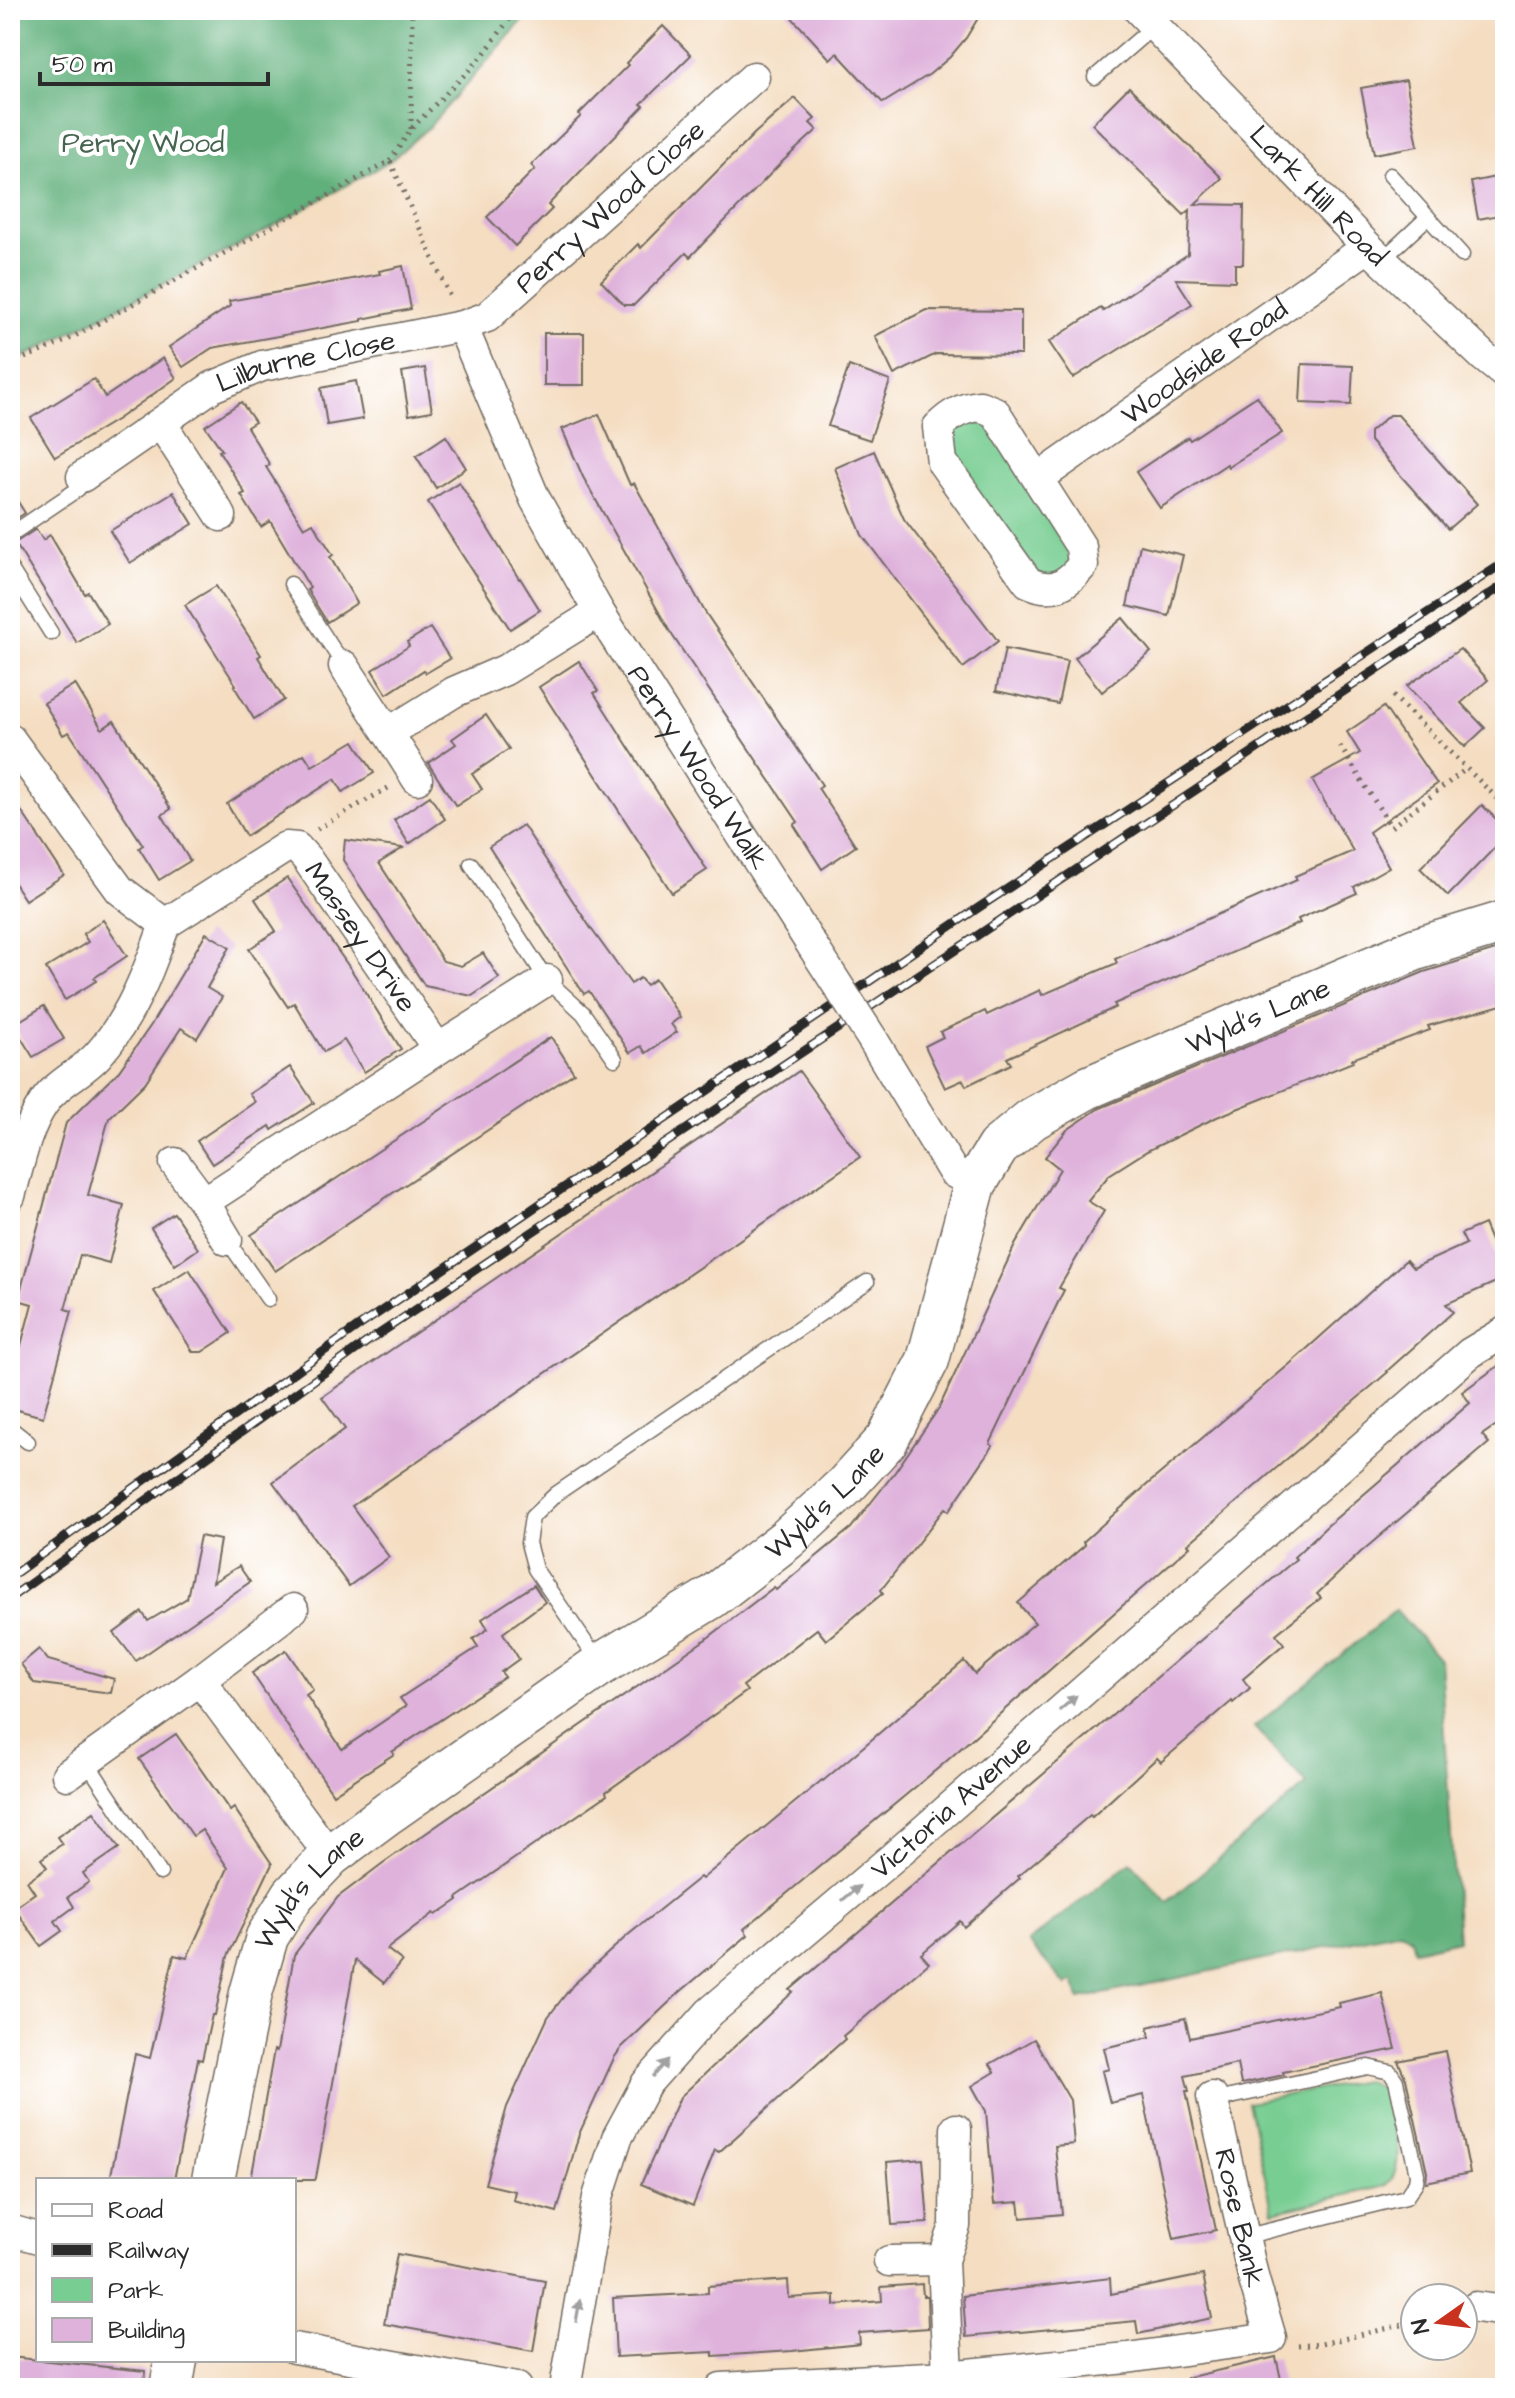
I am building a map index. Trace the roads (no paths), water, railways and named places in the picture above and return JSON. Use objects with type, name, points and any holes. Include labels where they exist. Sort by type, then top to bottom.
[{"type":"main road","name":"Wyld's Lane","points":[[213,2178],[251,1993],[267,1937],[293,1895],[330,1856],[400,1804],[600,1665],[712,1597],[787,1539],[846,1485],[887,1440],[928,1360],[975,1184],[998,1147],[1032,1119],[1087,1088],[1416,949],[1505,922]]},
{"type":"main road","points":[[171,2388],[176,2362]]},
{"type":"street","name":"Lark Hill Road","points":[[1145,15],[1375,253],[1505,374]]},
{"type":"street","name":"Perry Wood Close","points":[[462,326],[487,317],[754,77]]},
{"type":"street","name":"Woodside Road","points":[[1039,478],[1375,253]]},
{"type":"street","name":"Lilburne Close","points":[[82,477],[212,387],[262,366],[462,326]]},
{"type":"street","name":"Perry Wood Walk","points":[[462,326],[535,499],[599,612],[873,1040],[953,1172],[975,1184]]},
{"type":"street","points":[[980,406],[995,412],[1039,478],[1081,547],[1083,565],[1073,577],[1042,589],[1028,582],[942,462],[938,427],[951,415],[967,407],[980,406]]},
{"type":"street","points":[[161,423],[221,516]]},
{"type":"street","points":[[388,733],[454,692],[505,670],[599,612]]},
{"type":"street","points":[[344,666],[415,776]]},
{"type":"street","points":[[10,739],[120,890],[165,924],[145,980],[120,1025],[97,1056],[49,1094],[40,1108],[26,1139],[10,1196]]},
{"type":"street","name":"Massey Drive","points":[[165,924],[286,847],[297,848],[438,1049]]},
{"type":"street","points":[[204,1202],[547,980]]},
{"type":"street","points":[[175,1163],[227,1240]]},
{"type":"street","name":"Victoria Avenue","points":[[565,2388],[598,2197],[617,2138],[646,2084],[692,2032],[710,2012],[891,1859],[1459,1362],[1505,1332]]},
{"type":"street","points":[[77,1768],[293,1609]]},
{"type":"street","points":[[200,1680],[330,1856]]},
{"type":"street","name":"Rose Bank","points":[[948,2376],[1127,2358],[1271,2338],[1243,2237],[1212,2099]]},
{"type":"street","points":[[721,2388],[948,2376],[943,2260],[955,2226],[956,2129]]},
{"type":"street","points":[[10,2230],[36,2237]]},
{"type":"street","points":[[889,2261],[943,2260]]},
{"type":"street","points":[[296,2348],[517,2388]]},
{"type":"lane","points":[[1095,77],[1145,15]]},
{"type":"lane","points":[[1390,175],[1462,255]]},
{"type":"lane","points":[[1375,253],[1428,217]]},
{"type":"lane","points":[[10,535],[78,489],[82,477]]},
{"type":"lane","points":[[10,568],[51,633]]},
{"type":"lane","points":[[291,584],[344,666]]},
{"type":"lane","points":[[471,864],[547,980],[583,1013],[615,1059]]},
{"type":"lane","points":[[227,1240],[268,1299]]},
{"type":"lane","points":[[600,1665],[535,1569],[528,1543],[532,1517],[556,1494],[867,1282]]},
{"type":"lane","points":[[10,1428],[28,1442]]},
{"type":"lane","points":[[77,1768],[160,1873]]},
{"type":"lane","points":[[1212,2099],[1368,2067],[1390,2072],[1396,2081],[1417,2174],[1416,2182],[1406,2197],[1243,2237]]},
{"type":"railway","points":[[10,1577],[359,1326],[978,908],[1505,562]]},
{"type":"railway","points":[[10,1598],[367,1342],[1505,584]]},
{"type":"park label","name":"Perry Wood","points":[[143,143]]}]
